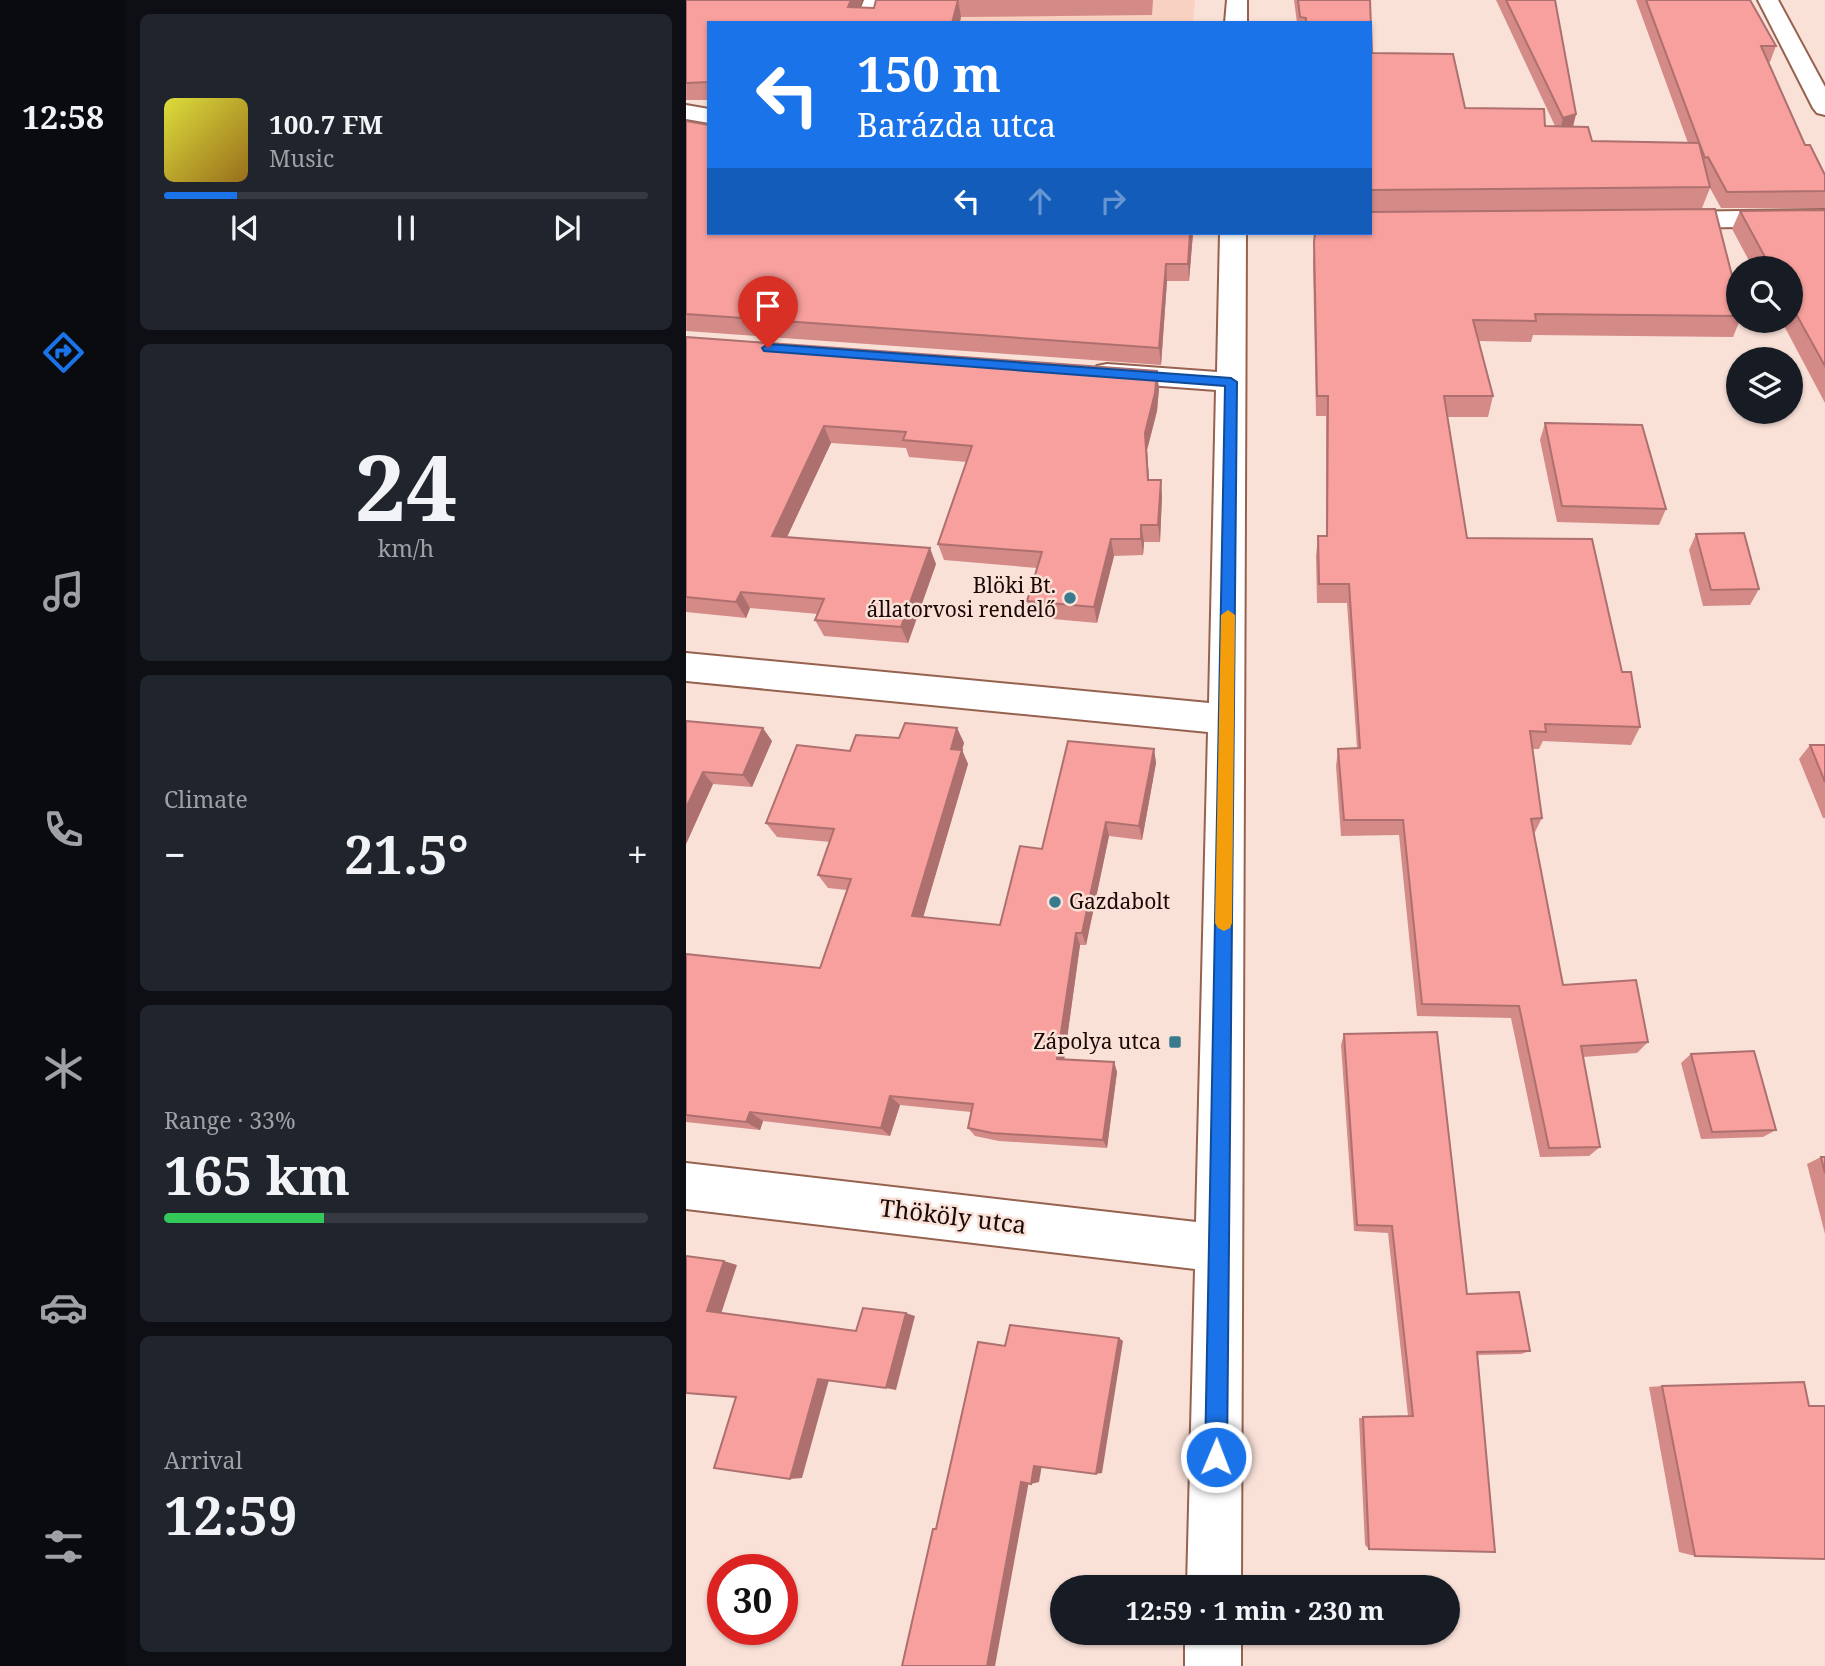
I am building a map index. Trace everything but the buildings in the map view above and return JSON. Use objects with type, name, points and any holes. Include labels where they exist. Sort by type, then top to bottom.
[{"type":"street","points":[[867,21],[874,0]]},
{"type":"street","points":[[1236,21],[1237,0]]},
{"type":"street","points":[[1768,0],[1825,108]]},
{"type":"street","points":[[686,112],[707,116]]},
{"type":"street","points":[[1646,220],[1825,218]]},
{"type":"street","points":[[1214,1575],[1233,235]]},
{"type":"street","points":[[1081,371],[1231,382]]},
{"type":"street","points":[[686,667],[1227,719]]},
{"type":"street","name":"Thököly utca","points":[[686,1186],[1219,1248]]},
{"type":"street","points":[[1213,1645],[1213,1666]]},
{"type":"shaded area","points":[[888,0],[1195,0],[1193,21],[882,21]]},
{"type":"slow traffic","points":[[1224,923],[1228,615]]},
{"type":"place","name":"Blöki Bt. állatorvosi rendelő","points":[[1070,598]]},
{"type":"place","name":"Gazdabolt","points":[[1055,902]]},
{"type":"place","name":"Zápolya utca","points":[[1175,1042]]},
{"type":"route","points":[[768,348],[1231,382],[1216,1457]]}]
